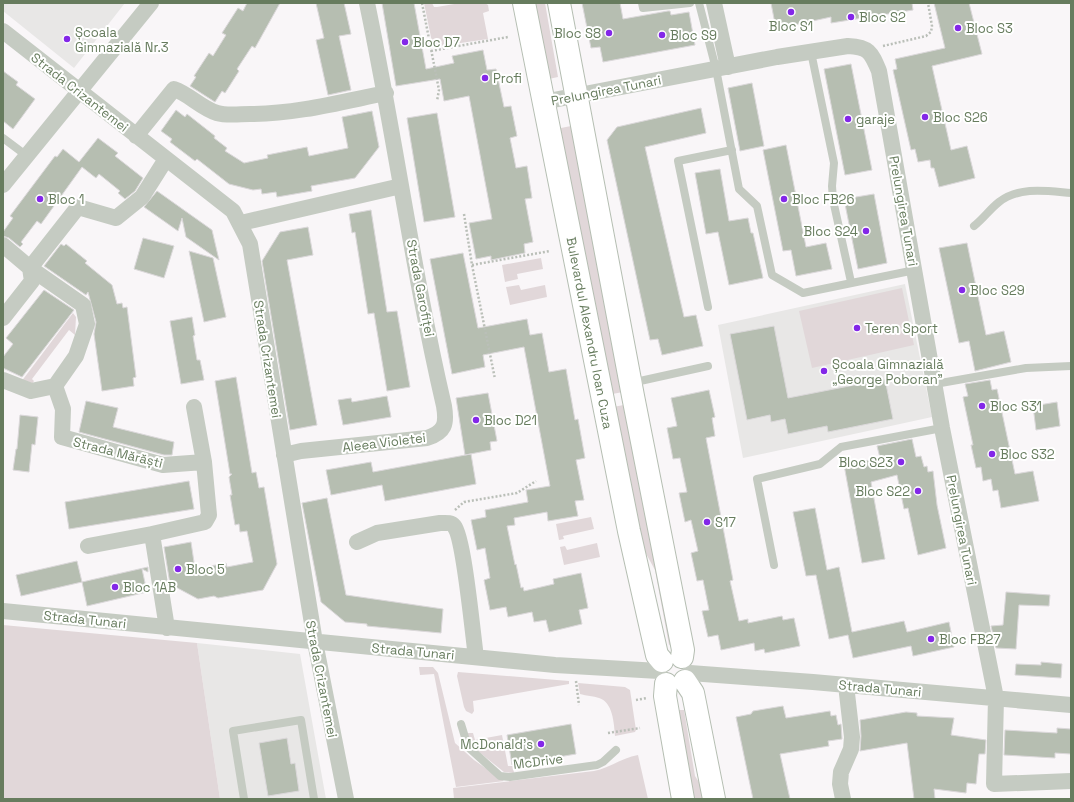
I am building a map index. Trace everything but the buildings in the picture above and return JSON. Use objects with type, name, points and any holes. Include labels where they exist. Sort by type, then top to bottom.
[{"type":"main road","name":"Bulevardul Alexandru Ioan Cuza","points":[[524,3],[629,531],[657,655],[674,671],[693,693],[714,799]]},
{"type":"main road","name":"Bulevardul Alexandru Ioan Cuza","points":[[559,3],[683,650],[665,696],[683,799]]},
{"type":"street","points":[[3,185],[151,3]]},
{"type":"street","name":"Strada Garofiței","points":[[367,3],[386,93],[401,186],[441,390]]},
{"type":"street","points":[[714,3],[722,68]]},
{"type":"street","name":"Strada Crizantemei","points":[[3,31],[233,211],[241,223],[250,244],[314,642],[346,799]]},
{"type":"street","name":"Prelungirea Tunari","points":[[543,102],[848,46],[859,47],[867,50],[873,57],[879,71],[942,428],[996,698],[994,784],[1071,781]]},
{"type":"street","points":[[136,136],[174,89],[182,92],[197,103],[217,113],[239,115],[285,113],[386,93]]},
{"type":"street","points":[[3,318],[32,281],[30,268],[78,207],[116,218],[142,197],[166,159]]},
{"type":"street","points":[[241,223],[401,186]]},
{"type":"street","points":[[3,245],[30,268],[83,305],[87,324],[76,356],[55,386],[31,391],[3,380]]},
{"type":"street","name":"Strada Mărăști","points":[[55,386],[63,409],[62,437],[163,465],[204,462]]},
{"type":"street","name":"Aleea Violetei","points":[[284,455],[314,450],[392,443],[427,438],[438,434],[444,426],[446,416],[441,390]]},
{"type":"street","points":[[88,546],[205,522],[209,516],[204,462],[194,407]]},
{"type":"street","points":[[357,542],[377,533],[448,523],[454,526],[458,533],[476,657]]},
{"type":"street","points":[[152,534],[167,628]]},
{"type":"street","name":"Strada Tunari","points":[[3,611],[574,666],[674,671],[1071,705]]},
{"type":"street","points":[[843,799],[840,784],[841,772],[850,749],[852,737],[846,685]]},
{"type":"lane","points":[[642,3],[643,8],[690,3]]},
{"type":"lane","points":[[699,3],[722,68],[732,150],[739,189],[757,206],[772,275],[803,293],[915,270]]},
{"type":"lane","points":[[811,52],[834,163],[832,186],[833,200],[851,282]]},
{"type":"lane","points":[[3,138],[26,156]]},
{"type":"lane","points":[[708,307],[678,161],[732,150]]},
{"type":"lane","points":[[974,226],[998,203],[1009,196],[1023,192],[1043,190],[1071,193]]},
{"type":"lane","points":[[631,383],[708,366]]},
{"type":"lane","points":[[935,384],[1026,368],[1071,366]]},
{"type":"lane","points":[[774,565],[757,479],[820,464],[841,447],[942,428]]},
{"type":"lane","points":[[244,799],[233,731],[301,720],[314,799]]},
{"type":"lane","name":"McDrive","points":[[461,724],[468,746],[500,776],[517,777],[597,766],[616,750]]},
{"type":"path","points":[[422,3],[439,90],[437,101]]},
{"type":"path","points":[[867,50],[926,36],[931,32],[932,26],[928,3]]},
{"type":"path","points":[[431,51],[508,37]]},
{"type":"path","points":[[464,214],[472,265],[495,380]]},
{"type":"path","points":[[472,265],[550,251]]},
{"type":"path","points":[[448,523],[458,507],[464,502],[516,493],[536,481]]},
{"type":"path","points":[[574,666],[579,705]]},
{"type":"path","points":[[608,733],[640,728]]},
{"type":"shaded area","name":"Școala Gimnazială Nr.3","points":[[3,3],[125,3],[74,68],[3,11]]},
{"type":"shaded area","points":[[424,3],[432,3],[434,7],[437,7],[460,3],[485,3],[488,5],[489,11],[483,13],[488,39],[433,47]]},
{"type":"shaded area","points":[[529,3],[545,3],[558,77],[544,80]]},
{"type":"shaded area","points":[[571,126],[623,392],[607,395],[556,129]]},
{"type":"shaded area","points":[[541,258],[543,269],[517,274],[518,279],[505,282],[502,265]]},
{"type":"shaded area","name":"Școala Gimnazială „George Poboran”","points":[[905,284],[932,417],[743,458],[718,325]]},
{"type":"shaded area","points":[[519,285],[521,290],[545,285],[547,297],[510,305],[506,287]]},
{"type":"shaded area","name":"Teren Sport","points":[[902,288],[914,345],[812,368],[799,311]]},
{"type":"shaded area","points":[[73,313],[76,317],[75,335],[69,330],[32,379],[34,381],[29,388],[21,382]]},
{"type":"shaded area","points":[[629,404],[675,642],[669,645],[655,570],[638,539],[613,407]]},
{"type":"shaded area","points":[[591,517],[594,529],[563,536],[564,539],[559,540],[556,524]]},
{"type":"shaded area","points":[[597,543],[600,557],[564,565],[560,547],[565,546],[567,550]]},
{"type":"shaded area","points":[[3,625],[197,643],[220,799],[3,799]]},
{"type":"shaded area","points":[[197,643],[300,654],[326,799],[220,799]]},
{"type":"shaded area","points":[[419,667],[433,667],[438,673],[455,743],[474,760],[504,781],[456,787],[434,674],[420,675]]},
{"type":"shaded area","points":[[458,672],[569,681],[569,684],[473,701],[474,711],[472,714],[466,711],[464,707],[457,676]]},
{"type":"shaded area","points":[[578,683],[625,687],[630,690],[636,730],[635,732],[615,736],[612,714],[607,704],[604,700],[599,698],[580,694]]},
{"type":"shaded area","points":[[676,710],[684,710],[695,776],[706,793],[707,799],[693,799]]},
{"type":"shaded area","points":[[467,733],[473,733],[475,740],[502,735],[508,766],[513,766],[514,773],[504,772],[474,748],[469,741]]},
{"type":"shaded area","points":[[638,755],[648,799],[454,799],[453,788],[594,771],[605,768],[626,758]]},
{"type":"place","name":"Bloc S1","points":[[791,12]]},
{"type":"place","name":"Bloc S2","points":[[851,17]]},
{"type":"place","name":"Bloc S3","points":[[958,28]]},
{"type":"place","name":"Bloc S8","points":[[609,33]]},
{"type":"place","name":"Bloc S9","points":[[662,35]]},
{"type":"place","name":"Școala Gimnazială Nr.3","points":[[67,39]]},
{"type":"place","name":"Bloc D7","points":[[405,42]]},
{"type":"place","name":"Profi","points":[[485,78]]},
{"type":"place","name":"Bloc S26","points":[[925,117]]},
{"type":"place","name":"garaje","points":[[848,119]]},
{"type":"place","name":"Bloc 1","points":[[40,199]]},
{"type":"place","name":"Bloc FB26","points":[[784,199]]},
{"type":"place","name":"Bloc S24","points":[[866,231]]},
{"type":"place","name":"Bloc S29","points":[[962,290]]},
{"type":"place","name":"Teren Sport","points":[[857,328]]},
{"type":"place","name":"Școala Gimnazială „George Poboran”","points":[[824,371]]},
{"type":"place","name":"Bloc S31","points":[[982,406]]},
{"type":"place","name":"Bloc D21","points":[[476,420]]},
{"type":"place","name":"Bloc S32","points":[[992,454]]},
{"type":"place","name":"Bloc S23","points":[[901,462]]},
{"type":"place","name":"Bloc S22","points":[[918,491]]},
{"type":"place","name":"S17","points":[[707,522]]},
{"type":"place","name":"Bloc 5","points":[[178,569]]},
{"type":"place","name":"Bloc 1AB","points":[[115,587]]},
{"type":"place","name":"Bloc FB27","points":[[931,639]]},
{"type":"place","name":"McDonald's","points":[[541,744]]}]
